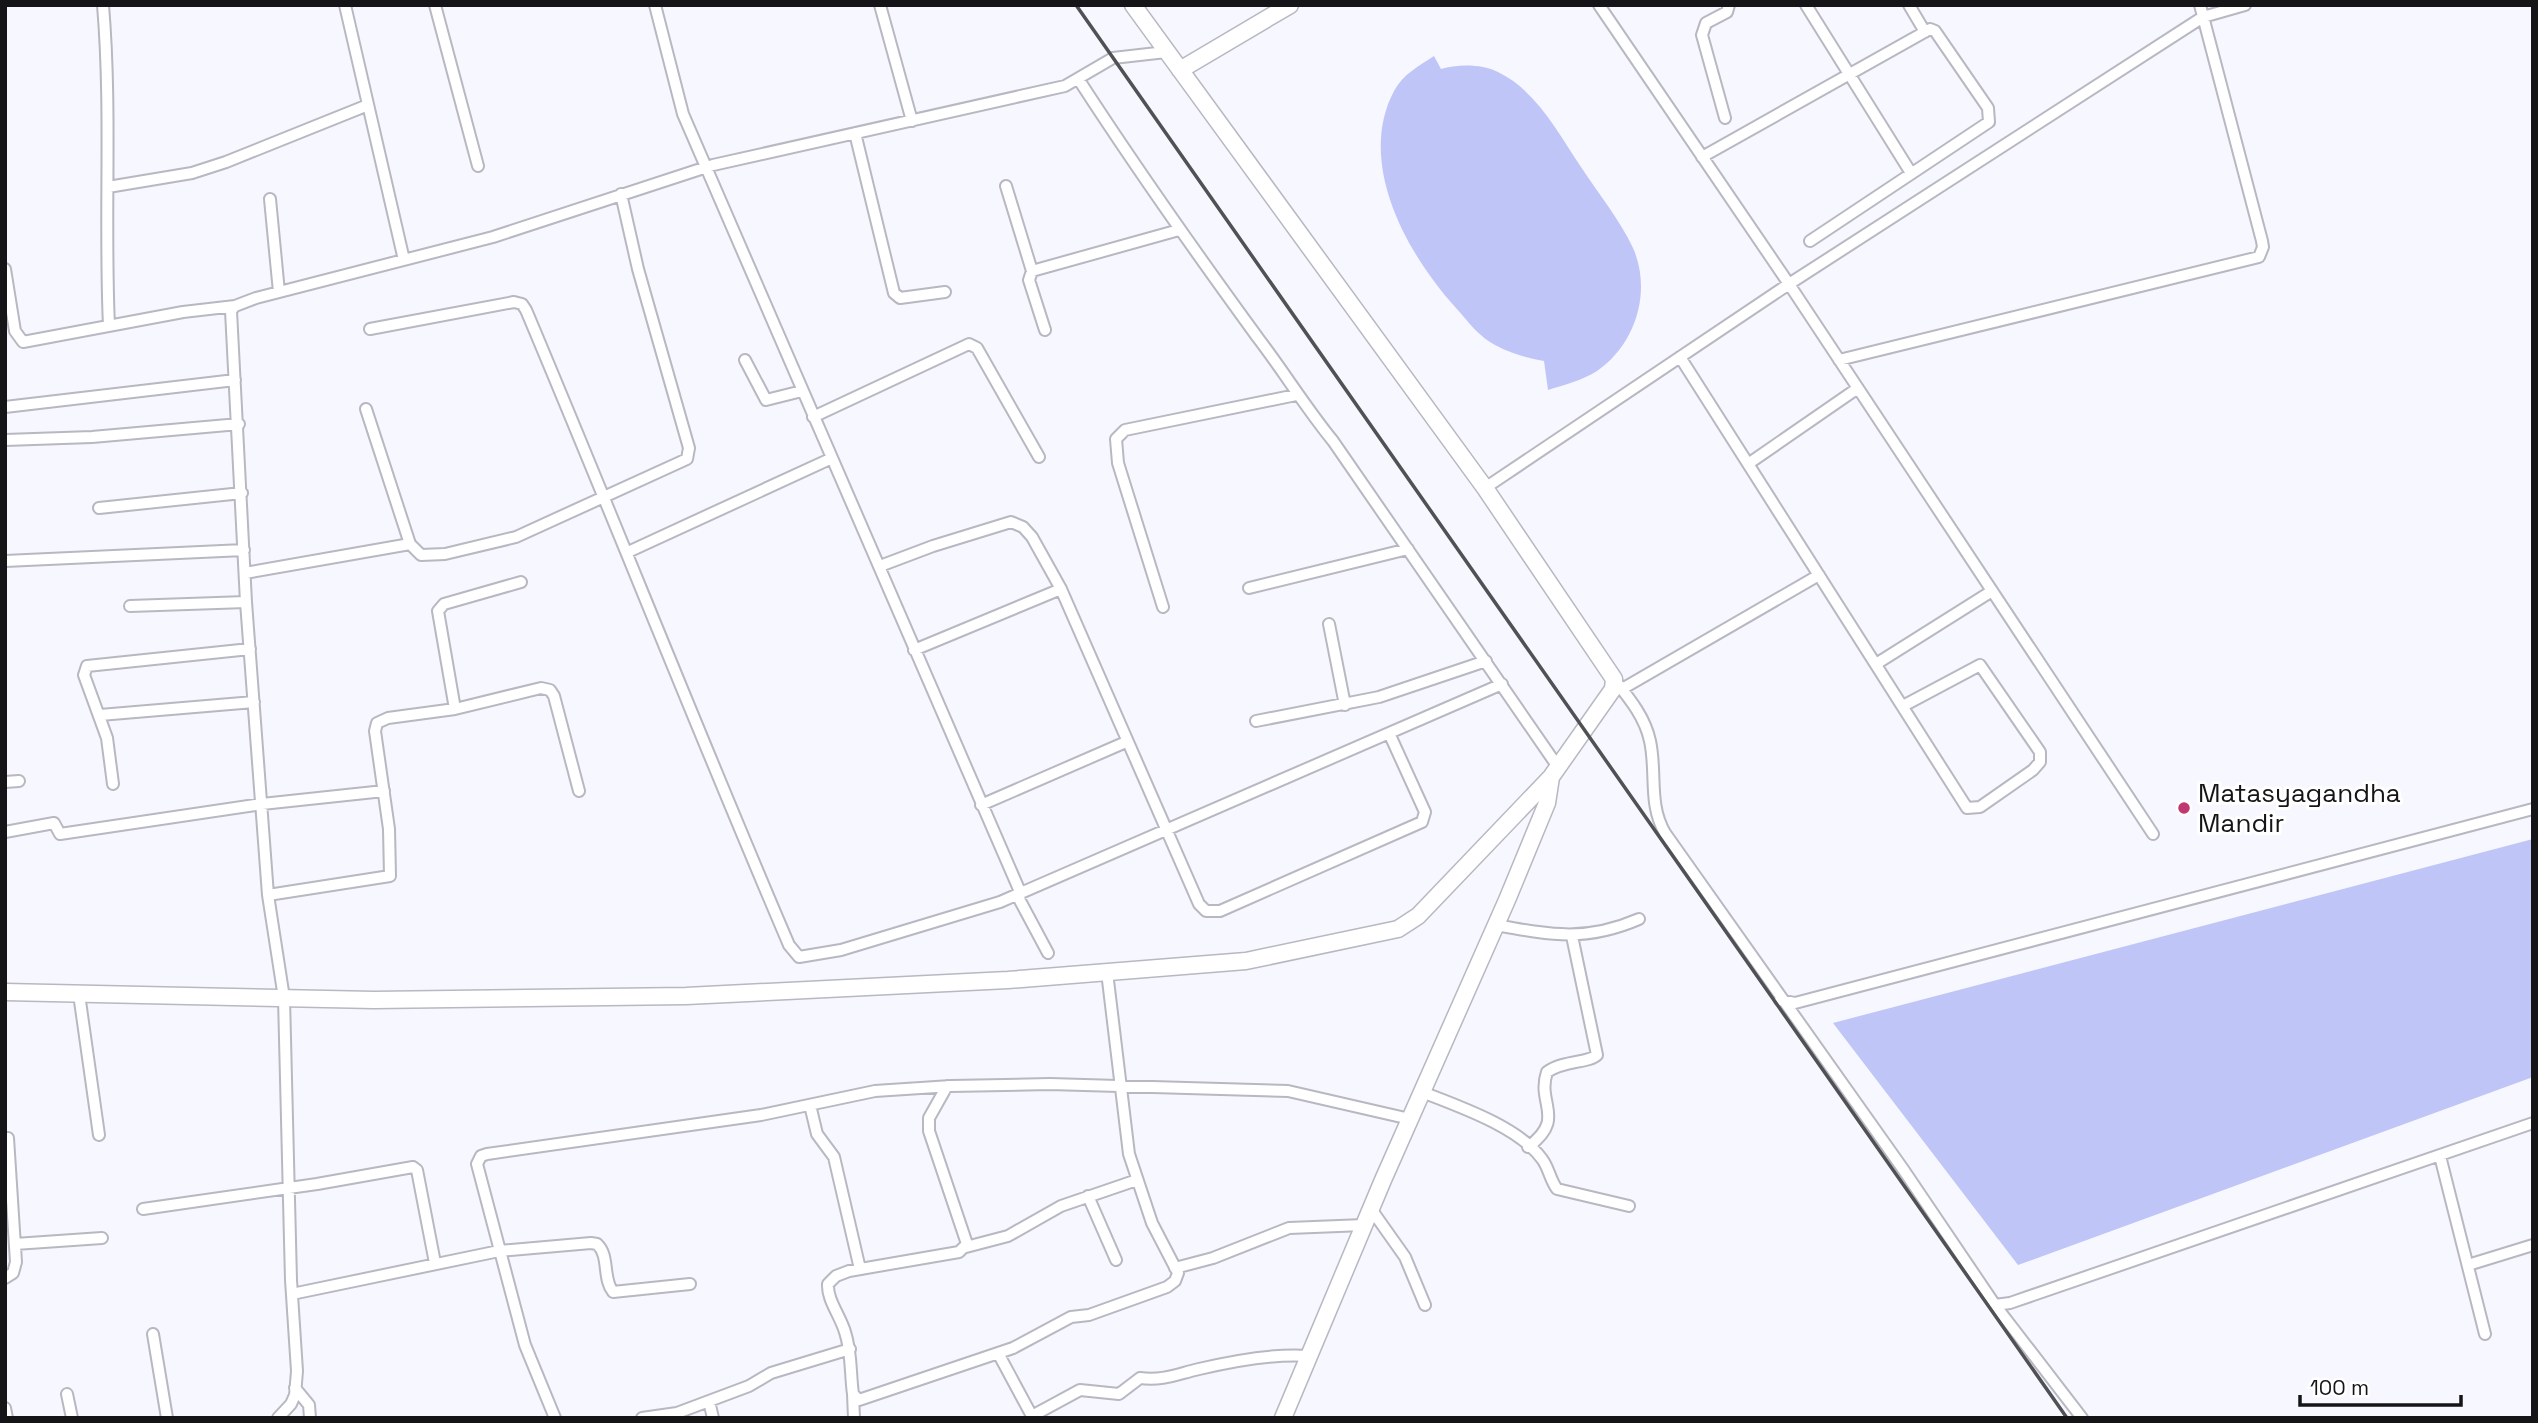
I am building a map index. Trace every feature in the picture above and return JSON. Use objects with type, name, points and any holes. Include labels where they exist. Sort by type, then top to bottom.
[{"type":"main road","points":[[5,992],[374,1000],[686,996],[1107,972],[1246,961],[1398,929],[1418,916],[1554,772],[1618,684],[1485,488],[1133,5]]},
{"type":"main road","points":[[1180,70],[1290,5]]},
{"type":"main road","points":[[1283,1418],[1364,1225],[1496,925],[1547,803],[1554,772]]},
{"type":"street","points":[[103,5],[109,81],[106,255],[109,326]]},
{"type":"street","points":[[345,5],[404,260]]},
{"type":"street","points":[[435,5],[478,166]]},
{"type":"street","points":[[654,5],[683,114],[708,166],[830,459],[880,566],[1019,895],[1048,953]]},
{"type":"street","points":[[880,5],[912,121]]},
{"type":"street","points":[[1599,5],[1789,284],[2153,834]]},
{"type":"street","points":[[1724,118],[1702,36],[1706,23],[1727,12],[1729,5]]},
{"type":"street","points":[[1806,5],[1847,75],[1911,173]]},
{"type":"street","points":[[1909,5],[1925,32]]},
{"type":"street","points":[[1485,488],[2202,11],[2245,5]]},
{"type":"street","points":[[1839,360],[2259,257],[2262,241],[2202,11]]},
{"type":"street","points":[[1702,157],[1925,32],[1936,31],[1991,116],[1983,126],[1810,241]]},
{"type":"street","points":[[5,270],[8,306],[15,331],[23,342],[235,306],[279,292],[494,237],[708,166],[912,121],[1079,80],[1113,58],[1166,52]]},
{"type":"street","points":[[1079,80],[1179,230],[1267,349],[1296,395],[1334,441],[1502,684],[1554,772]]},
{"type":"street","points":[[108,187],[192,173],[368,105]]},
{"type":"street","points":[[855,133],[894,293],[900,298],[945,292]]},
{"type":"street","points":[[1006,186],[1032,271],[1029,280],[1045,330]]},
{"type":"street","points":[[366,409],[410,544],[416,552],[430,556],[495,544],[681,464],[689,455],[638,269],[621,194]]},
{"type":"street","points":[[270,199],[279,292]]},
{"type":"street","points":[[1032,271],[1179,230]]},
{"type":"street","points":[[370,329],[485,306],[522,304],[628,552],[724,794],[795,953],[804,957],[841,950],[1019,895],[1502,684]]},
{"type":"street","points":[[235,306],[230,316],[239,424],[246,602],[268,895],[284,998],[295,1388],[291,1404],[278,1418]]},
{"type":"street","points":[[813,417],[969,344],[977,348],[1039,457]]},
{"type":"street","points":[[1680,357],[1876,664],[1903,706],[1971,810],[2034,770],[2040,762],[2040,752],[1980,665],[1975,665],[1903,706]]},
{"type":"street","points":[[745,360],[766,400],[802,391]]},
{"type":"street","points":[[5,407],[235,380]]},
{"type":"street","points":[[1748,464],[1858,388]]},
{"type":"street","points":[[1163,607],[1118,463],[1116,439],[1125,430],[1296,395]]},
{"type":"street","points":[[5,440],[92,437],[239,424]]},
{"type":"street","points":[[628,552],[830,459]]},
{"type":"street","points":[[99,508],[242,493]]},
{"type":"street","points":[[880,566],[1011,522],[1023,527],[1032,537],[1060,589],[1165,831],[1199,904],[1206,911],[1220,911],[1425,819],[1425,811],[1389,733]]},
{"type":"street","points":[[245,573],[410,544]]},
{"type":"street","points":[[1249,588],[1408,549]]},
{"type":"street","points":[[5,561],[244,551]]},
{"type":"street","points":[[1819,575],[1618,684],[1637,709],[1651,743],[1654,809],[1658,822],[1780,1000],[1903,1169],[1995,1305],[2082,1418]]},
{"type":"street","points":[[455,709],[438,611],[444,604],[521,582]]},
{"type":"street","points":[[914,650],[1060,589]]},
{"type":"street","points":[[1876,664],[1992,591]]},
{"type":"street","points":[[130,606],[246,602]]},
{"type":"street","points":[[1329,624],[1345,705]]},
{"type":"street","points":[[113,784],[107,738],[84,675],[87,666],[250,649]]},
{"type":"street","points":[[1256,722],[1345,705],[1409,688],[1486,661]]},
{"type":"street","points":[[268,895],[390,876],[384,791],[375,725],[388,718],[455,709],[541,688],[550,690],[554,696],[579,791]]},
{"type":"street","points":[[100,715],[254,702]]},
{"type":"street","points":[[981,805],[1126,742]]},
{"type":"street","points":[[5,782],[19,781]]},
{"type":"street","points":[[5,832],[54,823],[60,834],[262,804],[384,791]]},
{"type":"street","points":[[1780,1000],[1795,1003],[2533,809]]},
{"type":"street","points":[[1496,925],[1572,936],[1601,932],[1639,919]]},
{"type":"street","points":[[1528,1147],[1540,1138],[1548,1125],[1547,1073],[1564,1063],[1593,1059],[1597,1055],[1572,936]]},
{"type":"street","points":[[853,1394],[859,1400],[865,1399],[998,1353],[1071,1317],[1089,1315],[1167,1287],[1178,1277],[1152,1223],[1137,1180],[1119,1087],[1107,972]]},
{"type":"street","points":[[79,994],[99,1135]]},
{"type":"street","points":[[947,1086],[929,1118],[929,1130],[967,1239],[966,1247]]},
{"type":"street","points":[[555,1418],[524,1345],[477,1164],[481,1156],[761,1115],[875,1091],[947,1086],[1288,1091],[1410,1119]]},
{"type":"street","points":[[1422,1092],[1486,1117],[1528,1147],[1545,1163],[1557,1189],[1629,1206]]},
{"type":"street","points":[[810,1105],[817,1134],[834,1157],[860,1269]]},
{"type":"street","points":[[1995,1305],[2024,1299],[2533,1124]]},
{"type":"street","points":[[5,1278],[15,1268],[8,1183],[8,1138]]},
{"type":"street","points":[[2440,1156],[2485,1334]]},
{"type":"street","points":[[143,1209],[413,1167],[418,1170],[435,1263]]},
{"type":"street","points":[[854,1418],[850,1349],[840,1317],[828,1293],[828,1283],[836,1276],[860,1269],[959,1252],[966,1247],[1008,1236],[1061,1206],[1137,1180]]},
{"type":"street","points":[[1088,1196],[1115,1260]]},
{"type":"street","points":[[1371,1209],[1405,1257],[1425,1306]]},
{"type":"street","points":[[1175,1268],[1213,1258],[1289,1228],[1364,1225]]},
{"type":"street","points":[[15,1244],[102,1238]]},
{"type":"street","points":[[292,1294],[499,1251],[597,1244],[603,1252],[607,1284],[613,1292],[690,1284]]},
{"type":"street","points":[[2468,1265],[2533,1245]]},
{"type":"street","points":[[153,1334],[167,1418]]},
{"type":"street","points":[[642,1418],[677,1413],[748,1386],[771,1373],[850,1349]]},
{"type":"street","points":[[998,1353],[1032,1417],[1080,1391],[1119,1394],[1140,1378],[1157,1381],[1200,1369],[1278,1356],[1309,1356]]},
{"type":"street","points":[[295,1388],[309,1405],[310,1418]]},
{"type":"street","points":[[67,1394],[72,1418]]},
{"type":"street","points":[[709,1401],[713,1418]]},
{"type":"street","points":[[5,1408],[6,1418]]},
{"type":"shaded area","points":[[1434,56],[1441,69],[1455,66],[1485,67],[1512,80],[1524,90],[1555,127],[1633,248],[1641,282],[1637,316],[1631,332],[1611,360],[1586,377],[1548,390],[1544,361],[1510,352],[1481,335],[1438,286],[1405,235],[1392,206],[1384,177],[1381,148],[1384,119],[1398,85],[1412,71]]},
{"type":"shaded area","points":[[2533,839],[2533,1077],[2018,1265],[1833,1023]]},
{"type":"railway","points":[[1076,5],[2067,1418]]},
{"type":"place","name":"Matasyagandha Mandir","points":[[2184,808]]}]
